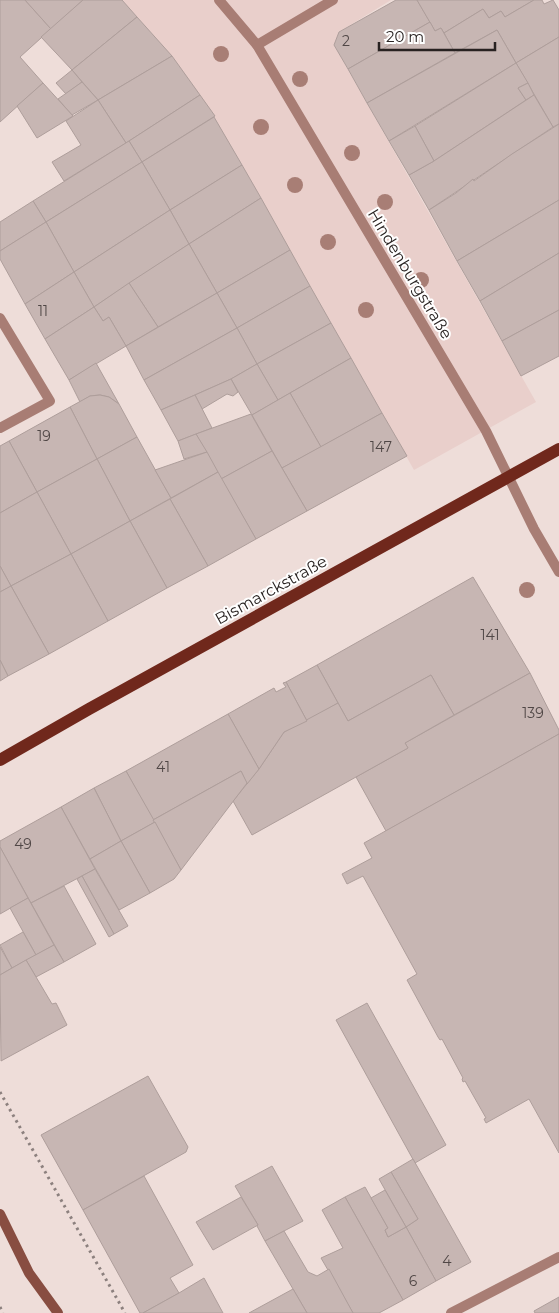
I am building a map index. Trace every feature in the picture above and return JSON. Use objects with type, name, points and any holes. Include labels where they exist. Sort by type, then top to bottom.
[{"type":"main road","name":"Bismarckstraße","points":[[0,760],[89,708],[559,449]]},
{"type":"main road","points":[[0,1214],[29,1273],[58,1313]]},
{"type":"street","name":"Hindenburgstraße","points":[[219,0],[257,45],[486,431],[534,529],[559,572]]},
{"type":"street","points":[[257,45],[333,0]]},
{"type":"street","points":[[0,318],[50,401],[0,428]]},
{"type":"street","points":[[451,1313],[559,1257]]},
{"type":"path","points":[[0,1092],[125,1313]]},
{"type":"path","points":[[0,1307],[3,1313]]},
{"type":"shaded area","points":[[122,0],[391,0],[339,32],[334,45],[536,402],[414,470],[214,117],[172,56]]},
{"type":"building","points":[[0,0],[25,0],[51,29],[20,57],[43,83],[0,122]]},
{"type":"building","points":[[25,0],[83,0],[51,29]]},
{"type":"building","points":[[83,0],[122,0],[137,17],[72,70],[41,37]]},
{"type":"building","points":[[396,0],[417,0],[430,22],[348,69],[334,45],[339,32]]},
{"type":"building","points":[[417,0],[534,0],[505,17],[501,11],[489,18],[483,9],[444,33],[441,28],[435,31]]},
{"type":"building","points":[[534,0],[542,0],[544,4],[553,0],[559,10],[559,37],[516,63],[497,30],[455,53],[444,33],[483,9],[489,18],[501,11],[505,17]]},
{"type":"building","points":[[137,17],[172,56],[98,100],[72,70]]},
{"type":"building","points":[[430,22],[435,31],[441,28],[455,53],[367,103],[348,69]]},
{"type":"building","points":[[497,30],[516,63],[389,141],[367,103]]},
{"type":"building","points":[[559,37],[559,124],[553,127],[516,63]]},
{"type":"building","points":[[172,56],[200,95],[126,143],[98,100]]},
{"type":"building","points":[[516,63],[528,83],[518,88],[526,100],[434,161],[415,126]]},
{"type":"building","points":[[72,70],[82,82],[66,94],[56,83]]},
{"type":"building","points":[[82,82],[98,100],[72,115],[58,99]]},
{"type":"building","points":[[43,83],[73,116],[37,138],[17,106]]},
{"type":"building","points":[[528,83],[534,95],[526,100],[518,88]]},
{"type":"building","points":[[200,95],[215,116],[142,162],[129,141]]},
{"type":"building","points":[[534,95],[553,127],[429,210],[409,175],[434,161]]},
{"type":"building","points":[[98,100],[126,143],[64,181],[52,162],[81,145],[66,121]]},
{"type":"building","points":[[214,117],[242,165],[170,210],[142,162]]},
{"type":"building","points":[[559,124],[559,200],[457,261],[429,210],[456,193],[473,179],[474,181]]},
{"type":"building","points":[[415,126],[434,161],[409,175],[389,141]]},
{"type":"building","points":[[129,141],[142,162],[46,222],[33,201]]},
{"type":"building","points":[[142,162],[170,210],[74,272],[46,222]]},
{"type":"building","points":[[242,165],[261,198],[189,244],[170,210]]},
{"type":"building","points":[[261,198],[290,250],[217,293],[189,244]]},
{"type":"building","points":[[559,200],[559,253],[480,301],[457,261]]},
{"type":"building","points":[[33,201],[46,222],[0,251],[0,222]]},
{"type":"building","points":[[170,210],[189,244],[94,307],[74,272]]},
{"type":"building","points":[[46,222],[74,272],[25,304],[0,259],[0,251]]},
{"type":"building","points":[[189,244],[217,293],[158,327],[129,283]]},
{"type":"building","points":[[290,250],[310,286],[237,328],[217,293]]},
{"type":"building","points":[[559,253],[559,310],[502,341],[480,301]]},
{"type":"building","points":[[74,272],[94,307],[45,339],[25,304]]},
{"type":"building","points":[[129,283],[158,327],[126,346],[109,317],[103,321],[94,307]]},
{"type":"building","points":[[310,286],[331,323],[257,364],[237,328]]},
{"type":"building","points":[[217,293],[237,328],[144,380],[126,346]]},
{"type":"building","points":[[94,307],[103,321],[109,317],[126,346],[69,380],[45,339]]},
{"type":"building","points":[[559,310],[559,356],[521,376],[502,341]]},
{"type":"building","points":[[331,323],[351,358],[278,400],[257,364]]},
{"type":"building","points":[[237,328],[257,364],[231,379],[161,410],[144,380]]},
{"type":"building","points":[[351,358],[382,413],[321,447],[290,393]]},
{"type":"building","points":[[96,363],[119,404],[109,397],[100,395],[90,396],[80,402],[69,380]]},
{"type":"building","points":[[257,364],[278,400],[252,415],[231,379]]},
{"type":"building","points":[[231,379],[238,392],[233,396],[227,394],[202,409],[195,395]]},
{"type":"building","points":[[290,393],[321,447],[282,468],[252,415]]},
{"type":"building","points":[[100,395],[109,397],[119,404],[137,437],[97,459],[70,407],[90,396]]},
{"type":"building","points":[[195,395],[212,428],[178,441],[161,410]]},
{"type":"building","points":[[70,407],[97,459],[37,492],[9,441]]},
{"type":"building","points":[[382,413],[407,456],[307,511],[282,468]]},
{"type":"building","points":[[251,414],[272,451],[221,479],[196,434]]},
{"type":"building","points":[[196,434],[207,452],[184,459],[178,441]]},
{"type":"building","points":[[137,437],[171,498],[130,521],[97,459]]},
{"type":"building","points":[[9,441],[37,492],[0,513],[0,446]]},
{"type":"building","points":[[272,451],[307,511],[256,539],[221,479]]},
{"type":"building","points":[[207,452],[218,472],[171,498],[155,470]]},
{"type":"building","points":[[97,459],[130,521],[71,554],[37,492]]},
{"type":"building","points":[[218,472],[256,539],[208,566],[170,499]]},
{"type":"building","points":[[37,492],[71,554],[11,586],[0,566],[0,513]]},
{"type":"building","points":[[170,499],[208,566],[167,588],[130,521]]},
{"type":"building","points":[[130,521],[167,588],[108,621],[71,554]]},
{"type":"building","points":[[71,554],[108,621],[49,654],[11,586]]},
{"type":"building","points":[[0,566],[11,586],[0,592]]},
{"type":"building","points":[[473,577],[530,673],[454,715],[431,675],[348,721],[317,665]]},
{"type":"building","points":[[11,586],[49,654],[8,676],[0,660],[0,592]]},
{"type":"building","points":[[0,660],[8,676],[0,681]]},
{"type":"building","points":[[317,665],[338,703],[307,721],[286,682]]},
{"type":"building","points":[[530,673],[559,730],[559,734],[386,831],[356,777],[408,748],[405,743]]},
{"type":"building","points":[[431,675],[454,715],[405,743],[408,748],[252,835],[233,801],[259,769],[284,732],[338,703],[348,721]]},
{"type":"building","points":[[286,682],[307,721],[284,732],[259,769],[228,714],[274,688],[276,692],[286,687],[283,683]]},
{"type":"building","points":[[228,714],[259,769],[247,784],[241,771],[153,820],[126,771]]},
{"type":"building","points":[[559,734],[559,1153],[529,1099],[486,1123],[484,1119],[486,1118],[465,1081],[463,1082],[463,1078],[442,1039],[440,1040],[438,1037],[407,980],[417,974],[363,876],[347,884],[342,874],[372,858],[364,843]]},
{"type":"building","points":[[126,771],[155,822],[121,841],[94,788]]},
{"type":"building","points":[[241,771],[247,783],[181,870],[153,820]]},
{"type":"building","points":[[94,788],[121,841],[90,859],[61,807]]},
{"type":"building","points":[[61,807],[95,869],[31,903],[0,847],[0,841]]},
{"type":"building","points":[[155,822],[181,870],[174,879],[150,893],[121,841]]},
{"type":"building","points":[[121,841],[150,893],[119,910],[90,859]]},
{"type":"building","points":[[0,847],[28,898],[0,914]]},
{"type":"building","points":[[95,869],[128,926],[114,934],[82,876]]},
{"type":"building","points":[[82,876],[114,934],[109,937],[77,879]]},
{"type":"building","points":[[64,886],[96,944],[64,962],[31,903]]},
{"type":"building","points":[[28,898],[54,945],[36,955],[10,908]]},
{"type":"building","points":[[23,932],[36,955],[12,968],[0,945]]},
{"type":"building","points":[[54,945],[64,962],[36,977],[26,960]]},
{"type":"building","points":[[0,947],[12,968],[0,975]]},
{"type":"building","points":[[26,960],[52,1004],[56,1003],[67,1025],[1,1061],[0,975]]},
{"type":"building","points":[[367,1003],[446,1145],[415,1163],[336,1020]]},
{"type":"building","points":[[148,1076],[188,1147],[186,1152],[83,1210],[41,1135]]},
{"type":"building","points":[[413,1159],[471,1262],[436,1281],[406,1227],[418,1219],[391,1172]]},
{"type":"building","points":[[272,1166],[303,1221],[265,1241],[258,1225],[235,1186]]},
{"type":"building","points":[[391,1172],[418,1219],[406,1227],[379,1179]]},
{"type":"building","points":[[144,1176],[193,1265],[170,1278],[179,1293],[140,1313],[83,1210]]},
{"type":"building","points":[[365,1187],[388,1228],[385,1230],[388,1237],[406,1227],[436,1281],[403,1300],[345,1197]]},
{"type":"building","points":[[385,1190],[406,1227],[388,1237],[385,1230],[388,1228],[371,1198]]},
{"type":"building","points":[[241,1197],[258,1225],[213,1250],[196,1222]]},
{"type":"building","points":[[345,1197],[403,1300],[379,1313],[353,1313],[321,1258],[343,1248],[322,1210]]},
{"type":"building","points":[[284,1231],[308,1272],[317,1276],[329,1269],[353,1313],[307,1313],[265,1241]]},
{"type":"building","points":[[204,1278],[223,1313],[143,1313],[179,1293]]},
{"type":"building","points":[[293,1289],[307,1313],[249,1313]]},
{"type":"building","points":[[559,1297],[559,1313],[535,1313],[534,1311]]}]
